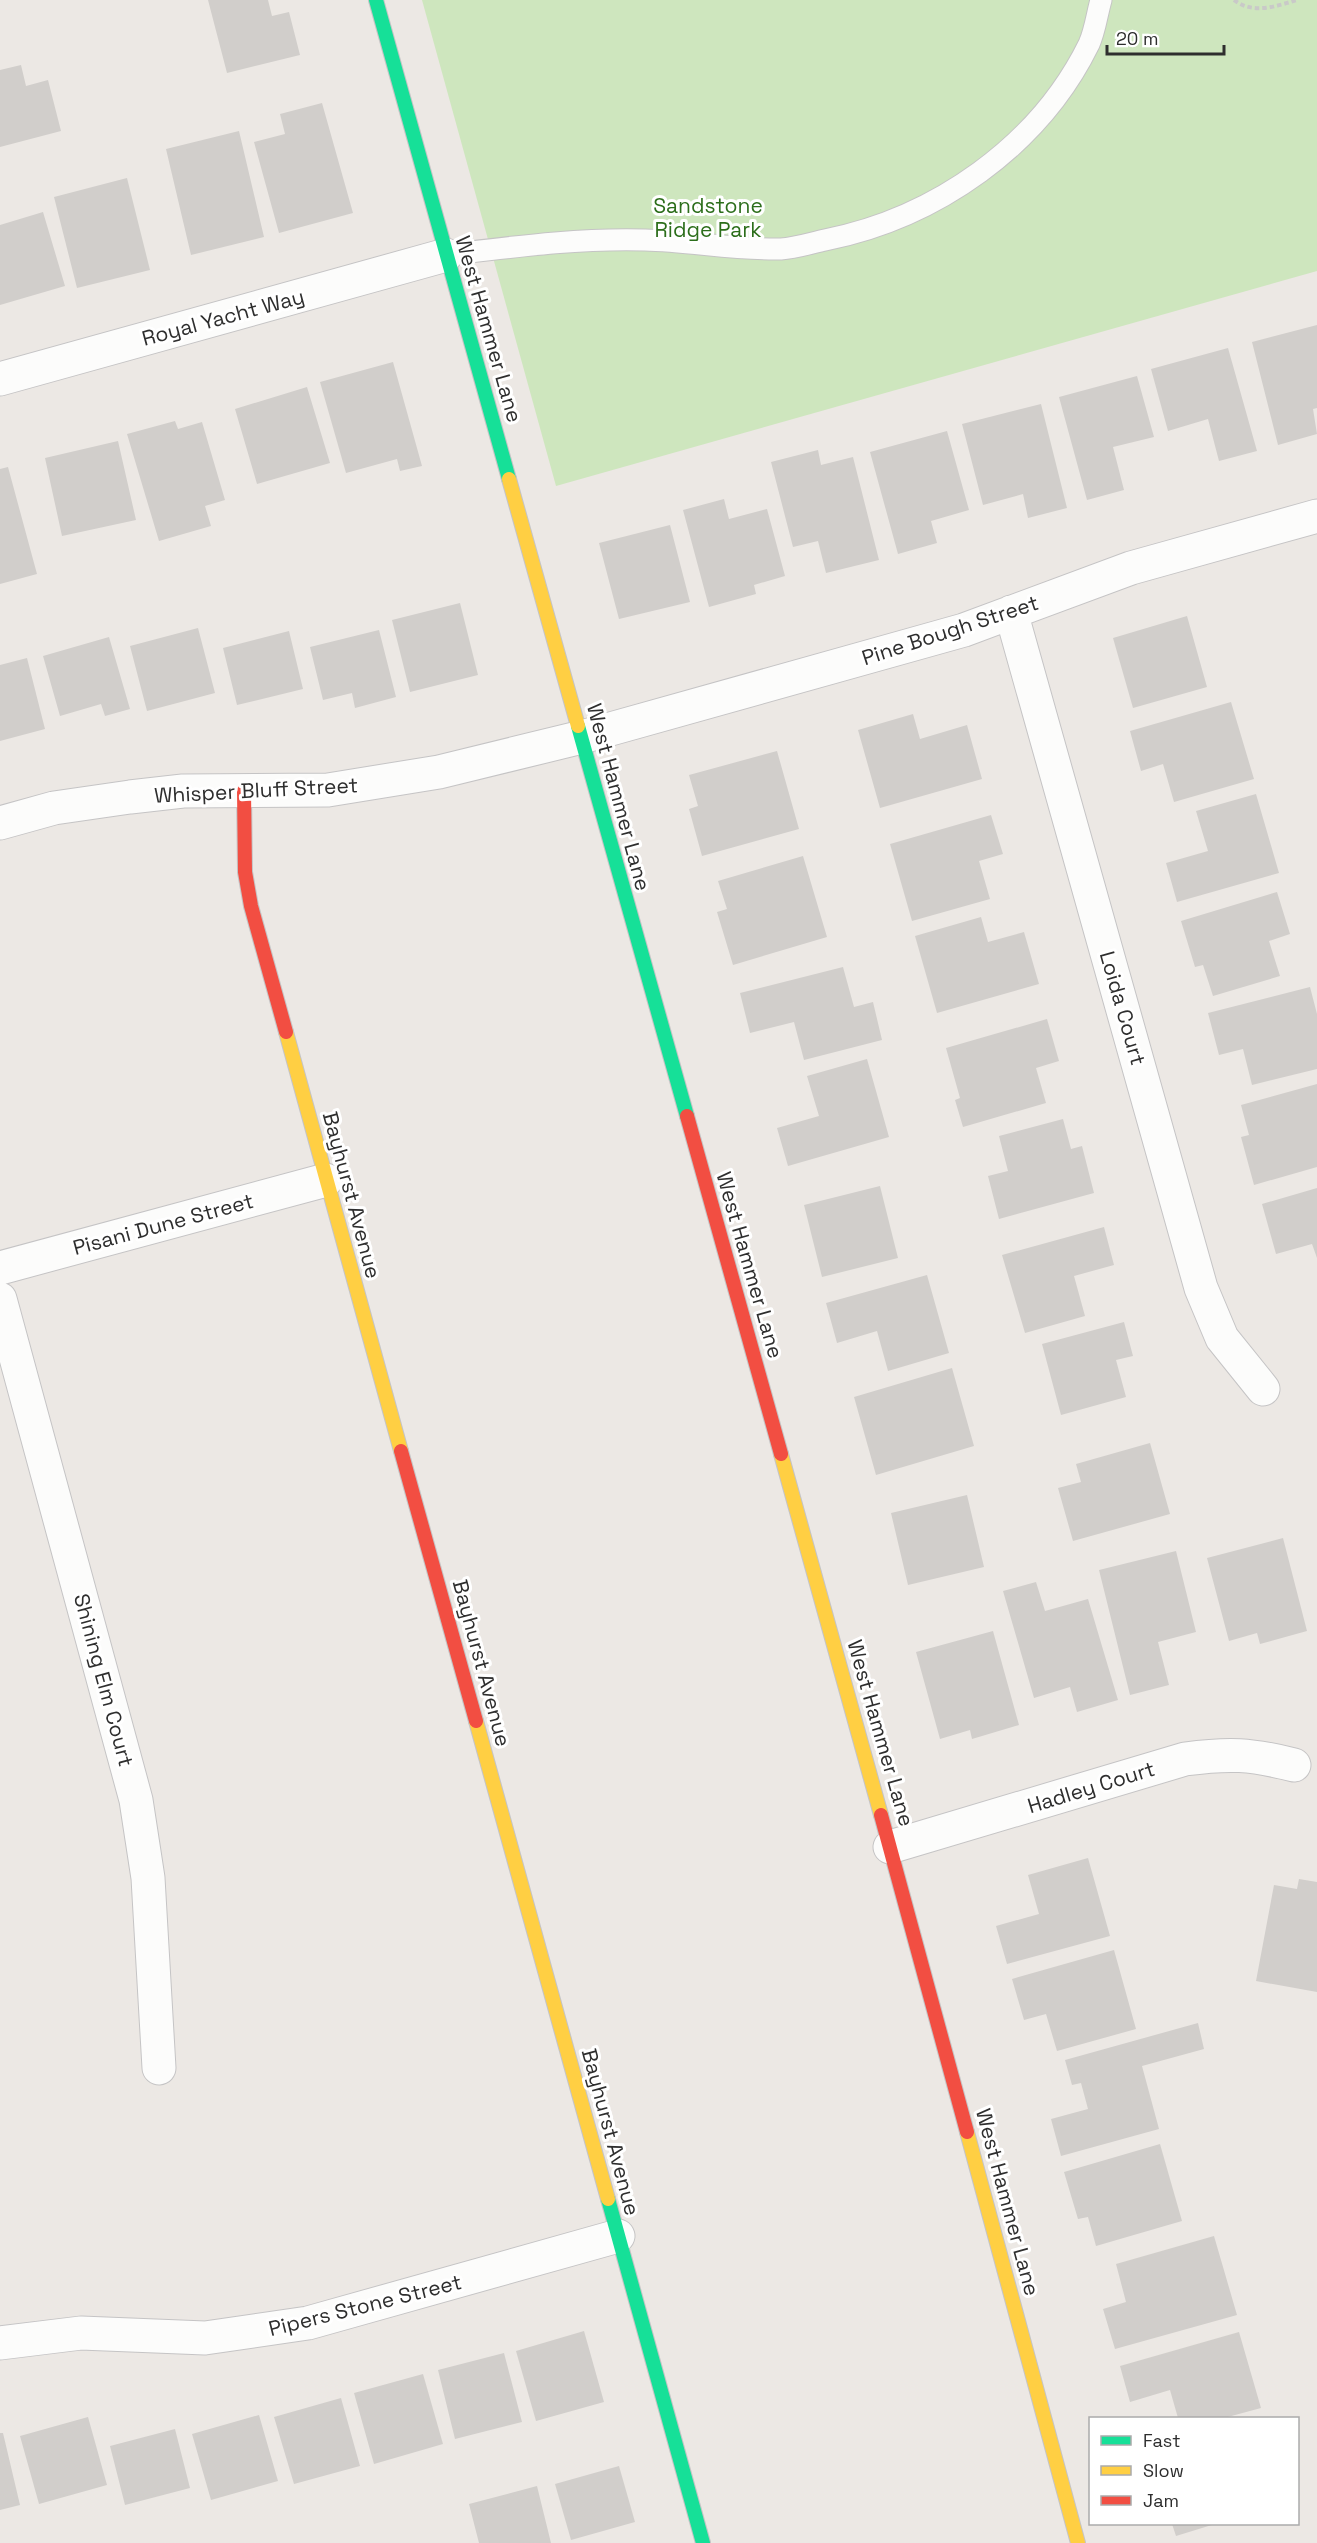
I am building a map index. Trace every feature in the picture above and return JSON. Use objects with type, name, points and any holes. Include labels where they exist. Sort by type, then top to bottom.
[{"type":"street","name":"West Hammer Lane","points":[[376,0],[890,1847],[1078,2543]]},
{"type":"street","name":"Royal Yacht Way","points":[[0,379],[447,255]]},
{"type":"street","name":"Pine Bough Street","points":[[582,737],[964,630],[1131,568],[1317,516]]},
{"type":"street","name":"Loida Court","points":[[1011,612],[1201,1288],[1222,1338],[1263,1389]]},
{"type":"street","name":"Whisper Bluff Street","points":[[0,823],[54,808],[183,791],[328,790],[358,786],[439,772],[582,737]]},
{"type":"street","name":"Bayhurst Avenue","points":[[244,791],[244,872],[251,906],[703,2543]]},
{"type":"street","name":"Pisani Dune Street","points":[[0,1268],[326,1180]]},
{"type":"street","name":"Shining Elm Court","points":[[0,1299],[136,1800],[148,1878],[159,2068]]},
{"type":"street","name":"Hadley Court","points":[[890,1847],[1185,1759],[1227,1754],[1260,1756],[1294,1765]]},
{"type":"street","name":"Pipers Stone Street","points":[[0,2343],[81,2333],[205,2338],[264,2331],[308,2323],[618,2236]]},
{"type":"lane","points":[[447,255],[579,239],[648,240],[783,249],[848,236],[909,215],[957,190],[1012,147],[1052,102],[1089,43],[1101,0]]},
{"type":"path","points":[[1234,0],[1244,7],[1266,8],[1298,0]]},
{"type":"green space","name":"Sandstone Ridge Park","points":[[422,0],[1317,0],[1317,271],[556,486]]},
{"type":"building","points":[[208,0],[268,0],[272,16],[289,12],[300,55],[227,73]]},
{"type":"building","points":[[21,65],[26,86],[48,80],[61,131],[0,147],[0,70]]},
{"type":"building","points":[[322,103],[353,213],[279,233],[254,142],[285,134],[280,114]]},
{"type":"building","points":[[239,131],[264,237],[191,255],[166,149]]},
{"type":"building","points":[[127,178],[150,270],[77,288],[54,197]]},
{"type":"building","points":[[43,212],[65,286],[0,305],[0,225]]},
{"type":"building","points":[[1317,325],[1317,408],[1313,409],[1317,434],[1278,445],[1252,342]]},
{"type":"building","points":[[1228,348],[1257,451],[1219,461],[1208,419],[1168,431],[1151,369]]},
{"type":"building","points":[[393,362],[422,466],[400,471],[397,459],[346,473],[320,382]]},
{"type":"building","points":[[1137,376],[1154,437],[1113,447],[1124,490],[1087,500],[1059,397]]},
{"type":"building","points":[[307,387],[330,463],[257,484],[235,409]]},
{"type":"building","points":[[1041,404],[1067,508],[1028,518],[1023,494],[983,505],[962,424]]},
{"type":"building","points":[[175,421],[178,429],[202,422],[225,500],[205,506],[211,526],[159,541],[127,434]]},
{"type":"building","points":[[947,431],[969,510],[931,521],[937,543],[898,554],[870,452]]},
{"type":"building","points":[[118,441],[136,520],[62,536],[45,458]]},
{"type":"building","points":[[818,450],[821,465],[853,457],[879,560],[826,573],[818,541],[793,547],[771,462]]},
{"type":"building","points":[[8,467],[37,574],[0,584],[0,469]]},
{"type":"building","points":[[724,499],[729,519],[767,509],[785,576],[754,585],[756,594],[709,607],[683,510]]},
{"type":"building","points":[[670,525],[690,602],[619,619],[599,543]]},
{"type":"building","points":[[460,603],[478,675],[410,692],[392,620]]},
{"type":"building","points":[[1187,616],[1207,687],[1133,708],[1113,638]]},
{"type":"building","points":[[198,628],[215,693],[147,711],[130,646]]},
{"type":"building","points":[[379,630],[396,697],[355,708],[352,693],[323,700],[310,647]]},
{"type":"building","points":[[289,631],[303,689],[237,705],[223,648]]},
{"type":"building","points":[[109,637],[130,709],[105,716],[101,704],[60,716],[43,656]]},
{"type":"building","points":[[27,658],[45,729],[0,741],[0,665]]},
{"type":"building","points":[[1231,702],[1254,779],[1174,802],[1163,764],[1141,771],[1130,731]]},
{"type":"building","points":[[913,714],[920,739],[967,725],[982,779],[880,808],[858,730]]},
{"type":"building","points":[[777,751],[799,829],[702,856],[689,809],[698,806],[689,775]]},
{"type":"building","points":[[1256,794],[1279,873],[1177,902],[1166,863],[1208,851],[1196,811]]},
{"type":"building","points":[[991,815],[1003,854],[979,861],[990,899],[912,921],[890,844]]},
{"type":"building","points":[[803,856],[827,937],[733,965],[717,912],[727,909],[718,881]]},
{"type":"building","points":[[1277,892],[1290,934],[1269,941],[1280,976],[1213,996],[1203,965],[1195,967],[1181,921]]},
{"type":"building","points":[[981,917],[988,942],[1024,932],[1039,984],[937,1013],[915,936]]},
{"type":"building","points":[[843,967],[854,1007],[873,1002],[882,1040],[804,1060],[794,1022],[750,1033],[740,993]]},
{"type":"building","points":[[1310,987],[1317,1014],[1317,1069],[1252,1085],[1243,1049],[1219,1055],[1208,1013]]},
{"type":"building","points":[[1047,1019],[1059,1061],[1036,1068],[1046,1103],[963,1127],[955,1100],[960,1098],[946,1048]]},
{"type":"building","points":[[867,1059],[889,1137],[788,1166],[777,1128],[819,1116],[807,1076]]},
{"type":"building","points":[[1317,1084],[1317,1167],[1254,1185],[1241,1137],[1249,1135],[1241,1105]]},
{"type":"building","points":[[1063,1119],[1071,1149],[1082,1146],[1094,1193],[999,1219],[988,1176],[1008,1171],[999,1136]]},
{"type":"building","points":[[880,1186],[898,1258],[822,1277],[804,1205]]},
{"type":"building","points":[[1317,1188],[1317,1258],[1312,1244],[1276,1254],[1262,1204]]},
{"type":"building","points":[[1104,1227],[1114,1265],[1074,1276],[1085,1316],[1025,1333],[1002,1255]]},
{"type":"building","points":[[927,1275],[949,1353],[888,1371],[877,1331],[837,1343],[826,1303]]},
{"type":"building","points":[[1124,1322],[1133,1356],[1116,1360],[1126,1397],[1061,1415],[1042,1344]]},
{"type":"building","points":[[952,1368],[974,1446],[876,1475],[854,1397]]},
{"type":"building","points":[[1150,1443],[1170,1514],[1073,1541],[1058,1488],[1081,1482],[1076,1464]]},
{"type":"building","points":[[967,1495],[984,1567],[908,1585],[891,1513]]},
{"type":"building","points":[[1283,1538],[1307,1631],[1260,1644],[1257,1633],[1229,1641],[1207,1558]]},
{"type":"building","points":[[1176,1551],[1196,1632],[1158,1642],[1169,1685],[1130,1695],[1099,1570]]},
{"type":"building","points":[[1036,1582],[1045,1611],[1088,1599],[1118,1700],[1077,1712],[1070,1687],[1034,1698],[1003,1591]]},
{"type":"building","points":[[993,1631],[1019,1725],[972,1739],[970,1730],[940,1739],[916,1652]]},
{"type":"building","points":[[1088,1858],[1110,1936],[1007,1964],[996,1926],[1039,1914],[1028,1875]]},
{"type":"building","points":[[1299,1879],[1317,1882],[1317,1992],[1256,1981],[1274,1885],[1297,1889]]},
{"type":"building","points":[[1114,1950],[1136,2029],[1057,2051],[1046,2014],[1024,2020],[1012,1979]]},
{"type":"building","points":[[1198,2023],[1204,2049],[1142,2066],[1159,2129],[1061,2156],[1051,2119],[1088,2109],[1081,2083],[1072,2085],[1065,2060]]},
{"type":"building","points":[[1160,2144],[1182,2221],[1096,2246],[1088,2217],[1078,2219],[1064,2172]]},
{"type":"building","points":[[1214,2236],[1237,2315],[1115,2349],[1103,2309],[1126,2302],[1116,2264]]},
{"type":"building","points":[[584,2331],[604,2402],[536,2421],[516,2351]]},
{"type":"building","points":[[1239,2332],[1261,2408],[1228,2417],[1178,2417],[1170,2390],[1130,2402],[1120,2366]]},
{"type":"building","points":[[504,2353],[522,2422],[455,2439],[438,2370]]},
{"type":"building","points":[[423,2374],[443,2444],[374,2464],[354,2393]]},
{"type":"building","points":[[341,2398],[360,2466],[294,2484],[274,2417]]},
{"type":"building","points":[[259,2415],[278,2481],[211,2500],[192,2434]]},
{"type":"building","points":[[88,2417],[107,2485],[39,2504],[20,2436]]},
{"type":"building","points":[[175,2429],[190,2488],[125,2505],[110,2446]]},
{"type":"building","points":[[0,2433],[3,2433],[20,2505],[0,2510]]},
{"type":"building","points":[[619,2466],[635,2522],[571,2540],[555,2484]]},
{"type":"building","points":[[537,2486],[551,2543],[479,2543],[469,2504]]},
{"type":"building","points":[[1172,2525],[1212,2525],[1176,2536]]},
{"type":"traffic: fast","points":[[376,0],[509,479]]},
{"type":"traffic: fast","points":[[578,726],[687,1116]]},
{"type":"traffic: fast","points":[[608,2199],[703,2543]]},
{"type":"traffic: slow","points":[[509,479],[578,726]]},
{"type":"traffic: slow","points":[[286,1032],[401,1451]]},
{"type":"traffic: slow","points":[[781,1454],[881,1815]]},
{"type":"traffic: slow","points":[[476,1721],[608,2199]]},
{"type":"traffic: slow","points":[[967,2132],[1078,2543]]},
{"type":"traffic: jam","points":[[244,791],[245,872],[251,906],[286,1032]]},
{"type":"traffic: jam","points":[[687,1116],[781,1454]]},
{"type":"traffic: jam","points":[[401,1451],[476,1721]]},
{"type":"traffic: jam","points":[[881,1815],[967,2132]]}]
